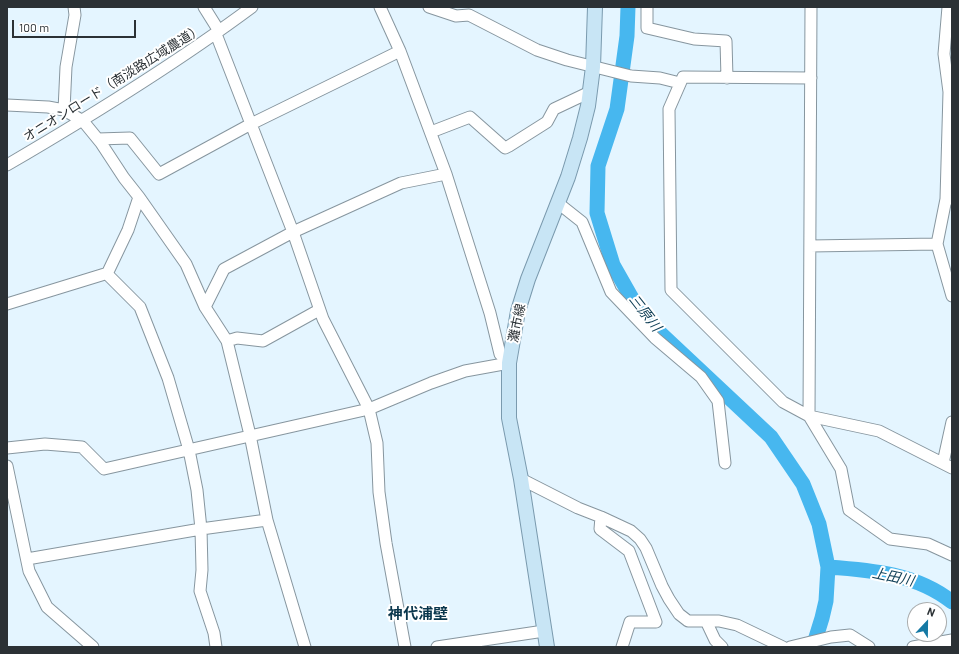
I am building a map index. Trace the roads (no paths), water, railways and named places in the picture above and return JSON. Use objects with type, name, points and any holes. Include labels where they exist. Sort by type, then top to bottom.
[{"type":"main road","name":"灘市線","points":[[547,647],[521,479],[509,418],[509,363],[518,310],[528,278],[568,177],[588,106],[596,68],[594,7]]},
{"type":"street","points":[[64,110],[66,68],[75,15],[74,7]]},
{"type":"street","points":[[204,7],[217,33],[293,232],[319,310],[369,409],[377,443],[379,492],[386,543],[405,647]]},
{"type":"street","name":"オニオンロード（南淡路広域農道）","points":[[7,165],[83,121],[217,33],[252,7]]},
{"type":"street","points":[[380,7],[400,51],[446,174],[490,313],[500,354],[509,363]]},
{"type":"street","points":[[429,7],[456,16],[470,15]]},
{"type":"street","points":[[460,7],[470,15],[537,50],[596,68],[631,76],[660,78],[680,83]]},
{"type":"street","points":[[647,7],[647,28],[694,39],[726,40],[726,78]]},
{"type":"street","points":[[811,7],[809,416],[841,469],[850,510],[890,539],[928,544],[952,555]]},
{"type":"street","points":[[948,7],[944,54],[949,92],[949,199],[936,244],[952,296]]},
{"type":"street","points":[[98,139],[130,138],[159,174],[251,124],[400,51]]},
{"type":"street","points":[[811,78],[683,77],[670,109],[670,290],[783,402],[809,416],[879,431],[947,465],[952,422]]},
{"type":"street","points":[[431,132],[470,117],[505,148],[547,122],[554,109],[590,92]]},
{"type":"street","points":[[7,105],[48,107],[64,110],[83,121],[98,139],[124,178],[140,197],[186,264],[205,307],[227,341],[250,435],[267,520],[305,647]]},
{"type":"street","points":[[205,307],[224,269],[293,232],[401,183],[446,174]]},
{"type":"street","points":[[7,304],[108,273],[128,230],[140,197]]},
{"type":"street","points":[[558,203],[582,222],[611,292],[655,338],[701,377],[718,401],[725,463]]},
{"type":"street","points":[[810,246],[936,244]]},
{"type":"street","points":[[108,273],[118,286],[140,307],[168,378],[189,450],[197,490],[201,529],[202,570],[200,591],[214,633],[216,647]]},
{"type":"street","points":[[227,341],[237,338],[263,340],[319,310]]},
{"type":"street","points":[[7,448],[45,444],[82,447],[104,469],[369,409],[431,383],[466,371],[509,363]]},
{"type":"street","points":[[7,466],[29,571],[47,607],[92,647]]},
{"type":"street","points":[[521,479],[578,508],[631,531],[640,538],[646,548],[662,586],[679,614],[688,621],[719,621],[737,625],[783,647]]},
{"type":"street","points":[[601,517],[600,529],[629,551],[656,622],[630,622],[622,647]]},
{"type":"street","points":[[27,560],[201,529],[267,520]]},
{"type":"street","points":[[706,621],[715,640],[722,647]]},
{"type":"street","points":[[437,647],[544,631]]},
{"type":"street","points":[[795,647],[831,637],[850,635],[868,647]]},
{"type":"street","points":[[913,647],[952,640]]},
{"type":"waterway","name":"三原川","points":[[628,7],[627,36],[617,109],[598,166],[597,213],[613,265],[634,302],[659,332],[771,437],[803,484],[819,524],[828,567],[826,601],[813,647]]},
{"type":"waterway","name":"上田川","points":[[828,567],[877,572],[909,579],[924,585],[952,602]]},
{"type":"district","name":"神代浦壁","points":[[418,614]]}]
